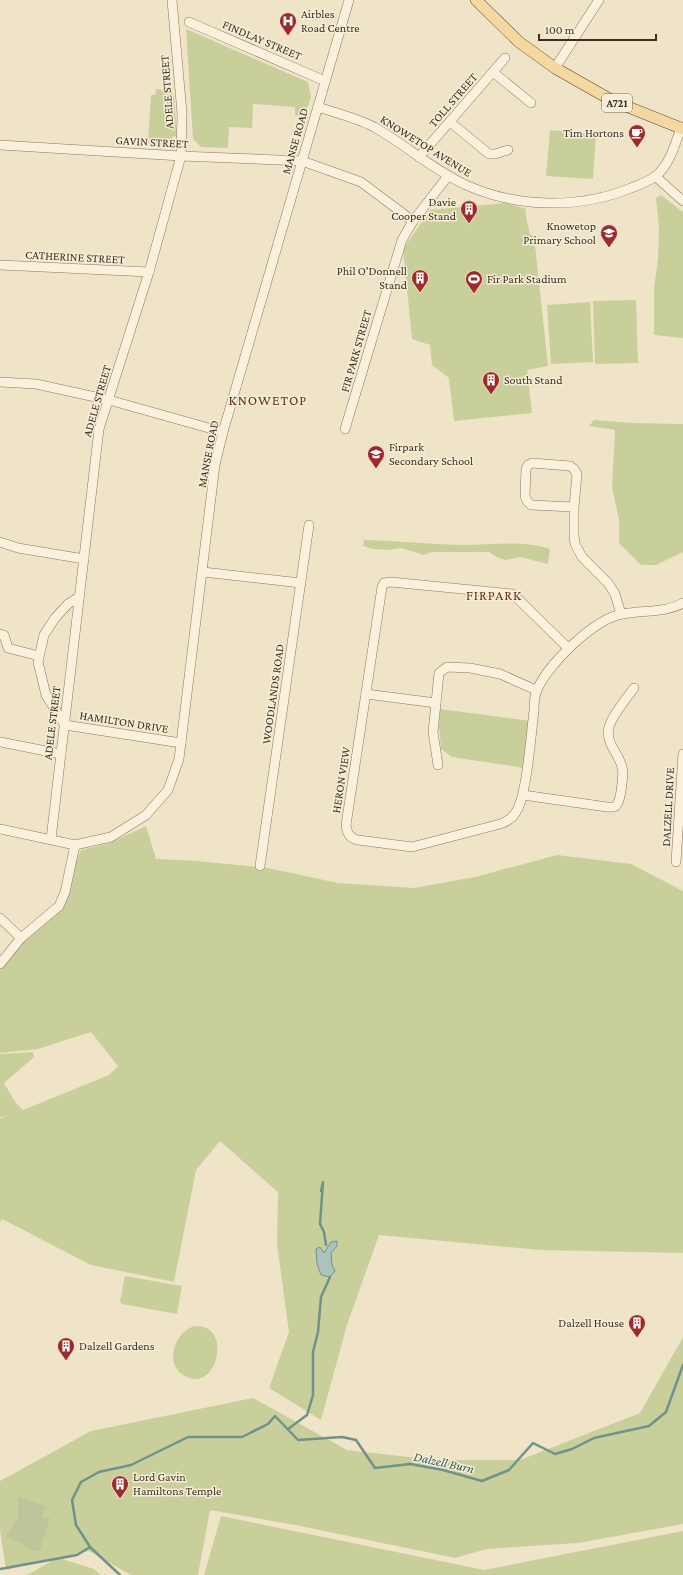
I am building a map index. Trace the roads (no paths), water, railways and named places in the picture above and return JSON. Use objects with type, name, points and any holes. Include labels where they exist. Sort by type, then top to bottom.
[{"type":"main road","name":"A721","points":[[476,0],[482,4],[519,42],[555,68],[612,101],[682,129]]},
{"type":"street","name":"ADELE STREET","points":[[51,839],[99,429],[149,272],[181,156],[182,113],[172,0]]},
{"type":"street","name":"MANSE ROAD","points":[[0,829],[75,844],[111,837],[146,815],[168,790],[179,759],[215,465],[223,432],[349,0]]},
{"type":"street","points":[[555,68],[599,0]]},
{"type":"street","name":"FINDLAY STREET","points":[[190,22],[325,81]]},
{"type":"street","name":"TOLL STREET","points":[[419,157],[505,58]]},
{"type":"street","points":[[493,72],[531,103]]},
{"type":"street","name":"KNOWETOP AVENUE","points":[[318,107],[374,127],[448,176],[467,186],[500,197],[517,200],[548,202],[573,201],[611,195],[640,184],[655,176],[667,161],[682,129]]},
{"type":"street","points":[[450,122],[488,154],[495,154],[508,150]]},
{"type":"street","name":"GAVIN STREET","points":[[0,145],[181,156],[302,161],[361,182],[413,221]]},
{"type":"street","name":"FIR PARK STREET","points":[[345,429],[402,240],[413,221],[448,176]]},
{"type":"street","points":[[655,176],[683,201]]},
{"type":"street","name":"CATHERINE STREET","points":[[0,265],[149,272]]},
{"type":"street","points":[[0,382],[36,384],[109,400],[223,432]]},
{"type":"street","points":[[574,507],[532,505],[527,502],[524,496],[526,469],[528,465],[532,463],[570,466],[574,469],[577,474],[574,507],[575,544],[582,557],[608,583],[615,594],[621,614]]},
{"type":"street","name":"WOODLANDS ROAD","points":[[260,866],[309,525]]},
{"type":"street","points":[[0,542],[18,548],[84,558]]},
{"type":"street","points":[[202,572],[301,583]]},
{"type":"street","name":"HERON VIEW","points":[[568,648],[518,598],[512,594],[391,582],[384,583],[382,587],[346,831],[353,839],[388,845],[412,847],[508,821],[517,812],[523,795],[536,690],[553,665],[568,648],[597,624],[621,614],[675,608],[683,603]]},
{"type":"street","points":[[64,725],[46,695],[38,662],[44,635],[64,609],[79,596]]},
{"type":"street","points":[[0,634],[4,635],[4,650],[39,656]]},
{"type":"street","points":[[438,765],[433,732],[439,673],[447,667],[470,668],[500,674],[536,690]]},
{"type":"street","points":[[523,795],[607,808],[612,808],[616,805],[619,801],[623,774],[620,762],[609,739],[609,726],[634,688]]},
{"type":"street","points":[[366,694],[436,703]]},
{"type":"street","name":"HAMILTON DRIVE","points":[[64,725],[181,743]]},
{"type":"street","points":[[0,742],[61,754]]},
{"type":"street","name":"DALZELL DRIVE","points":[[676,862],[683,754]]},
{"type":"street","points":[[0,964],[21,938],[59,906],[64,892],[75,844]]},
{"type":"street","points":[[0,918],[21,938]]},
{"type":"water","points":[[337,1241],[337,1246],[331,1253],[332,1265],[335,1271],[330,1277],[321,1275],[317,1264],[316,1249],[320,1247],[324,1253],[331,1242]]},
{"type":"waterway","points":[[321,1191],[323,1182],[320,1224],[324,1232],[326,1245]]},
{"type":"waterway","points":[[288,1429],[307,1415],[313,1395],[313,1352],[318,1332],[321,1297],[330,1277]]},
{"type":"waterway","name":"Dalzell Burn","points":[[120,1575],[90,1547],[76,1525],[72,1500],[81,1482],[99,1472],[131,1465],[188,1437],[242,1437],[268,1424],[275,1416],[298,1440],[342,1437],[356,1440],[375,1468],[410,1464],[443,1470],[482,1481],[509,1470],[533,1443],[555,1454],[572,1449],[594,1438],[649,1426],[666,1412],[683,1365]]},
{"type":"waterway","points":[[0,1569],[77,1555],[90,1547]]},
{"type":"place","name":"Airbles Road Centre","points":[[288,36]]},
{"type":"place","name":"Tim Hortons","points":[[637,148]]},
{"type":"place","name":"Davie Cooper Stand","points":[[469,224]]},
{"type":"place","name":"Knowetop Primary School","points":[[609,248]]},
{"type":"place","name":"Phil O'Donnell Stand","points":[[420,293]]},
{"type":"place","name":"Fir Park Stadium","points":[[474,294]]},
{"type":"place","name":"South Stand","points":[[491,395]]},
{"type":"place","name":"Firpark Secondary School","points":[[376,469]]},
{"type":"place","name":"Dalzell House","points":[[637,1338]]},
{"type":"place","name":"Dalzell Gardens","points":[[66,1361]]},
{"type":"place","name":"Lord Gavin Hamiltons Temple","points":[[120,1499]]},
{"type":"district","name":"KNOWETOP","points":[[268,400]]},
{"type":"district","name":"FIRPARK","points":[[494,595]]}]
